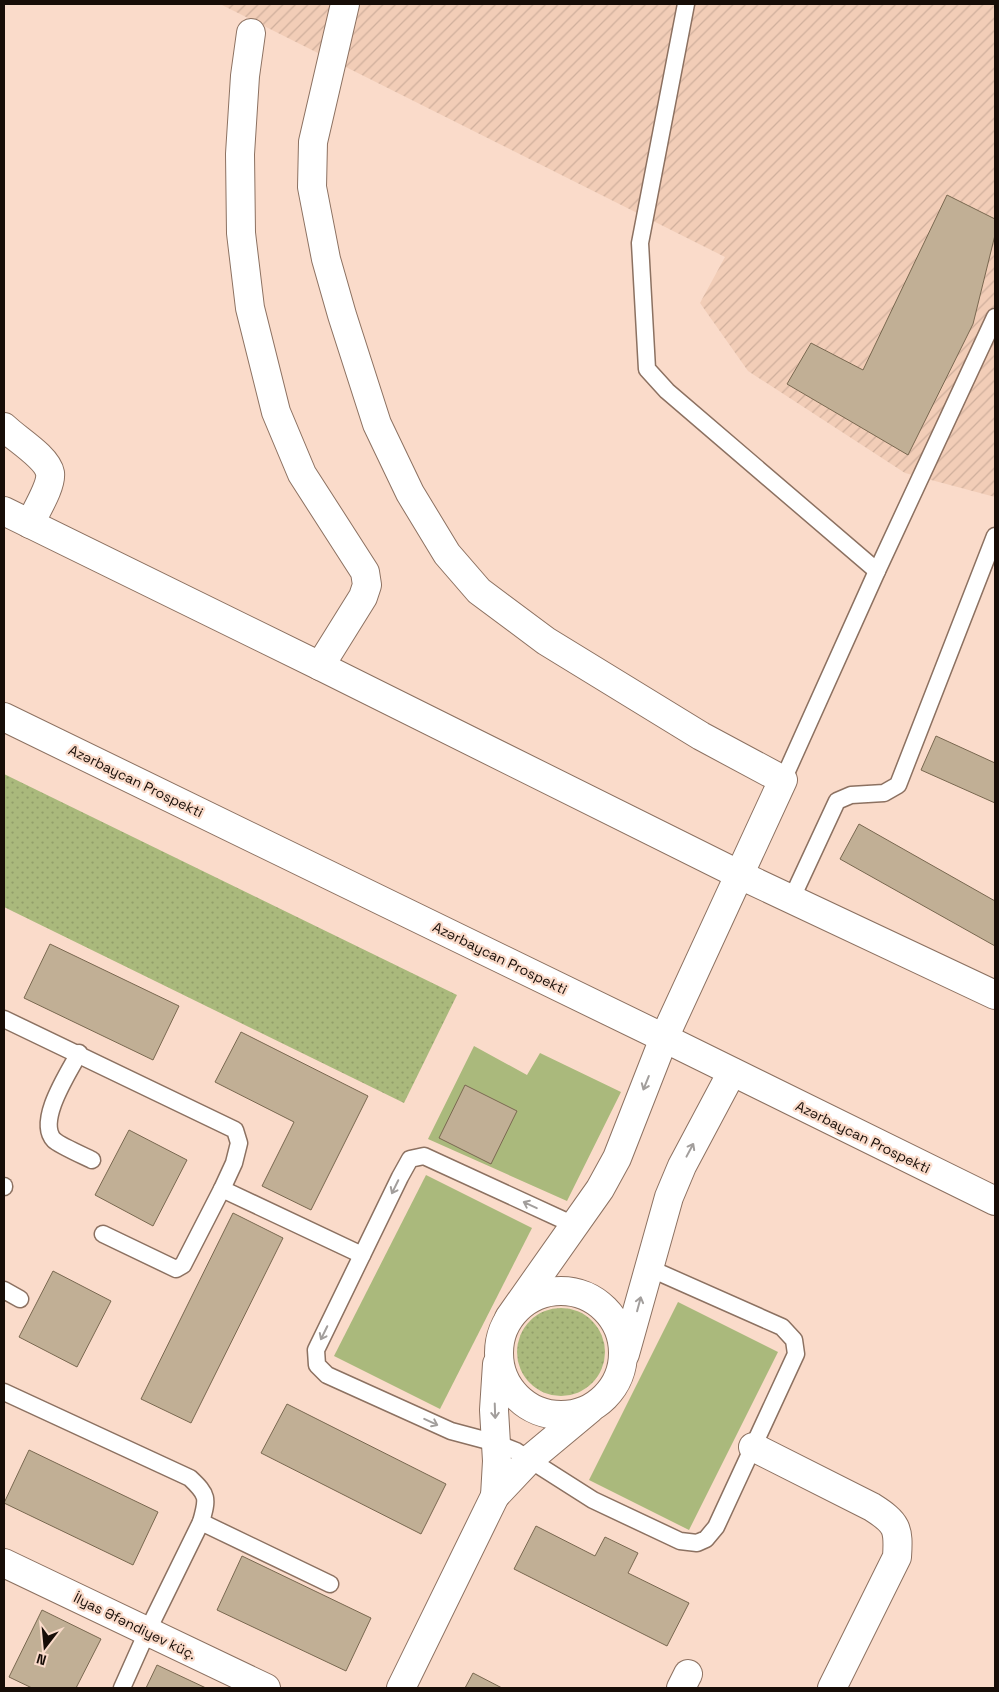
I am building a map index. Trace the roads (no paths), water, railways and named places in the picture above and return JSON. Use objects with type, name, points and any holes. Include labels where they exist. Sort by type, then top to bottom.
[{"type":"street","points":[[346,4],[313,142],[312,187],[326,260],[342,315],[377,424],[410,493],[447,554],[479,591],[546,641],[701,736],[783,780],[664,1038],[617,1158],[600,1189],[509,1318],[502,1331],[495,1376],[494,1410],[497,1462],[495,1496]]},
{"type":"street","points":[[251,33],[244,76],[240,154],[240,233],[250,308],[276,412],[302,474],[364,572],[367,585],[363,597],[320,666]]},
{"type":"street","points":[[4,427],[41,458],[50,473],[48,486],[30,524]]},
{"type":"street","points":[[4,511],[791,900],[995,995]]},
{"type":"street","name":"Azərbaycan Prospekti","points":[[4,717],[995,1201]]},
{"type":"street","points":[[401,1688],[495,1496],[530,1459],[572,1426],[608,1394],[616,1381],[672,1189],[682,1166],[732,1072]]},
{"type":"street","points":[[509,1318],[524,1303],[543,1293],[558,1291],[586,1296],[609,1314],[617,1326],[622,1339],[623,1354],[621,1368]]},
{"type":"street","points":[[499,1345],[499,1360],[502,1374],[508,1387],[518,1398],[530,1406],[543,1412],[557,1415],[585,1410],[598,1403]]},
{"type":"street","points":[[753,1447],[872,1507],[890,1519],[898,1537],[898,1557],[836,1687]]},
{"type":"street","name":"İlyas Əfəndiyev küç.","points":[[4,1563],[266,1688]]},
{"type":"lane","points":[[686,4],[640,243],[647,369],[667,391],[877,571]]},
{"type":"lane","points":[[783,780],[877,571],[995,317]]},
{"type":"lane","points":[[791,900],[837,801],[851,795],[884,793],[898,785],[995,536]]},
{"type":"lane","points":[[4,1021],[79,1053],[234,1130],[239,1144],[234,1163],[183,1265],[176,1269],[103,1234]]},
{"type":"lane","points":[[79,1053],[50,1111],[48,1127],[54,1140],[92,1160]]},
{"type":"lane","points":[[574,1225],[424,1156],[410,1159],[316,1350],[317,1366],[327,1375],[451,1431],[496,1443],[516,1451],[593,1500],[680,1541],[696,1543],[706,1539],[716,1527],[796,1354],[794,1340],[782,1327],[649,1268]]},
{"type":"lane","points":[[222,1188],[362,1256]]},
{"type":"lane","points":[[4,1290],[20,1299]]},
{"type":"lane","points":[[4,1392],[190,1478],[204,1490],[206,1506],[201,1522],[122,1688]]},
{"type":"lane","points":[[201,1522],[330,1584]]}]
